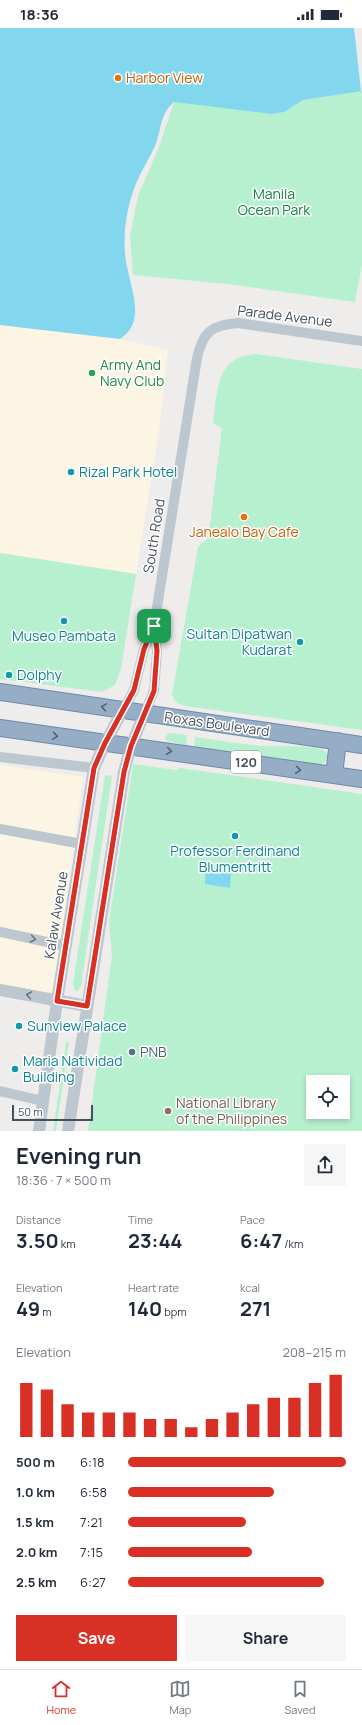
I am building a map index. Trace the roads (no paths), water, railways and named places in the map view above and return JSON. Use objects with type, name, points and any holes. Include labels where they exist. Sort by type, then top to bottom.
[{"type":"highway","name":"Roxas Boulevard","points":[[0,692],[55,699],[144,714],[362,744]]},
{"type":"highway","points":[[0,704],[55,699]]},
{"type":"highway","name":"120","points":[[0,728],[362,779]]},
{"type":"highway","points":[[334,775],[338,741]]},
{"type":"street","name":"Parade Avenue","points":[[206,333],[213,328],[225,324],[238,323],[362,341]]},
{"type":"street","name":"South Road","points":[[123,710],[134,690],[144,649],[154,626],[197,358],[201,342],[206,333]]},
{"type":"street","name":"South Road","points":[[144,714],[154,691],[157,651],[154,626]]},
{"type":"street","name":"Kalaw Avenue","points":[[39,1131],[57,1001],[94,768],[105,743],[123,710]]},
{"type":"street","points":[[68,1131],[124,772],[131,746],[144,714]]},
{"type":"street","points":[[0,757],[94,768]]},
{"type":"street","points":[[0,829],[82,844]]},
{"type":"street","points":[[0,932],[66,946]]},
{"type":"street","points":[[0,990],[87,1006]]},
{"type":"street","points":[[0,1090],[43,1101]]},
{"type":"water","points":[[0,28],[362,28],[362,91],[303,100],[284,112],[272,114],[174,102],[163,117],[155,146],[134,188],[127,215],[125,253],[135,304],[133,323],[129,331],[120,339],[0,325]]},
{"type":"water","points":[[206,870],[231,873],[230,888],[205,884]]},
{"type":"place","name":"Harbor View","points":[[118,78]]},
{"type":"place","name":"Army And Navy Club","points":[[92,373]]},
{"type":"place","name":"Rizal Park Hotel","points":[[71,472]]},
{"type":"place","name":"Janealo Bay Cafe","points":[[244,517]]},
{"type":"place","name":"Museo Pambata","points":[[64,621]]},
{"type":"place","name":"Sultan Dipatwan Kudarat","points":[[300,642]]},
{"type":"place","name":"Dolphy","points":[[9,675]]},
{"type":"place","name":"Professor Ferdinand Blumentritt","points":[[235,836]]},
{"type":"place","name":"Sunview Palace","points":[[19,1026]]},
{"type":"place","name":"PNB","points":[[132,1052]]},
{"type":"place","name":"Maria Natividad Building","points":[[15,1069]]},
{"type":"place","name":"National Library of the Philippines","points":[[168,1111]]},
{"type":"park label","name":"Manila Ocean Park","points":[[274,202]]}]
